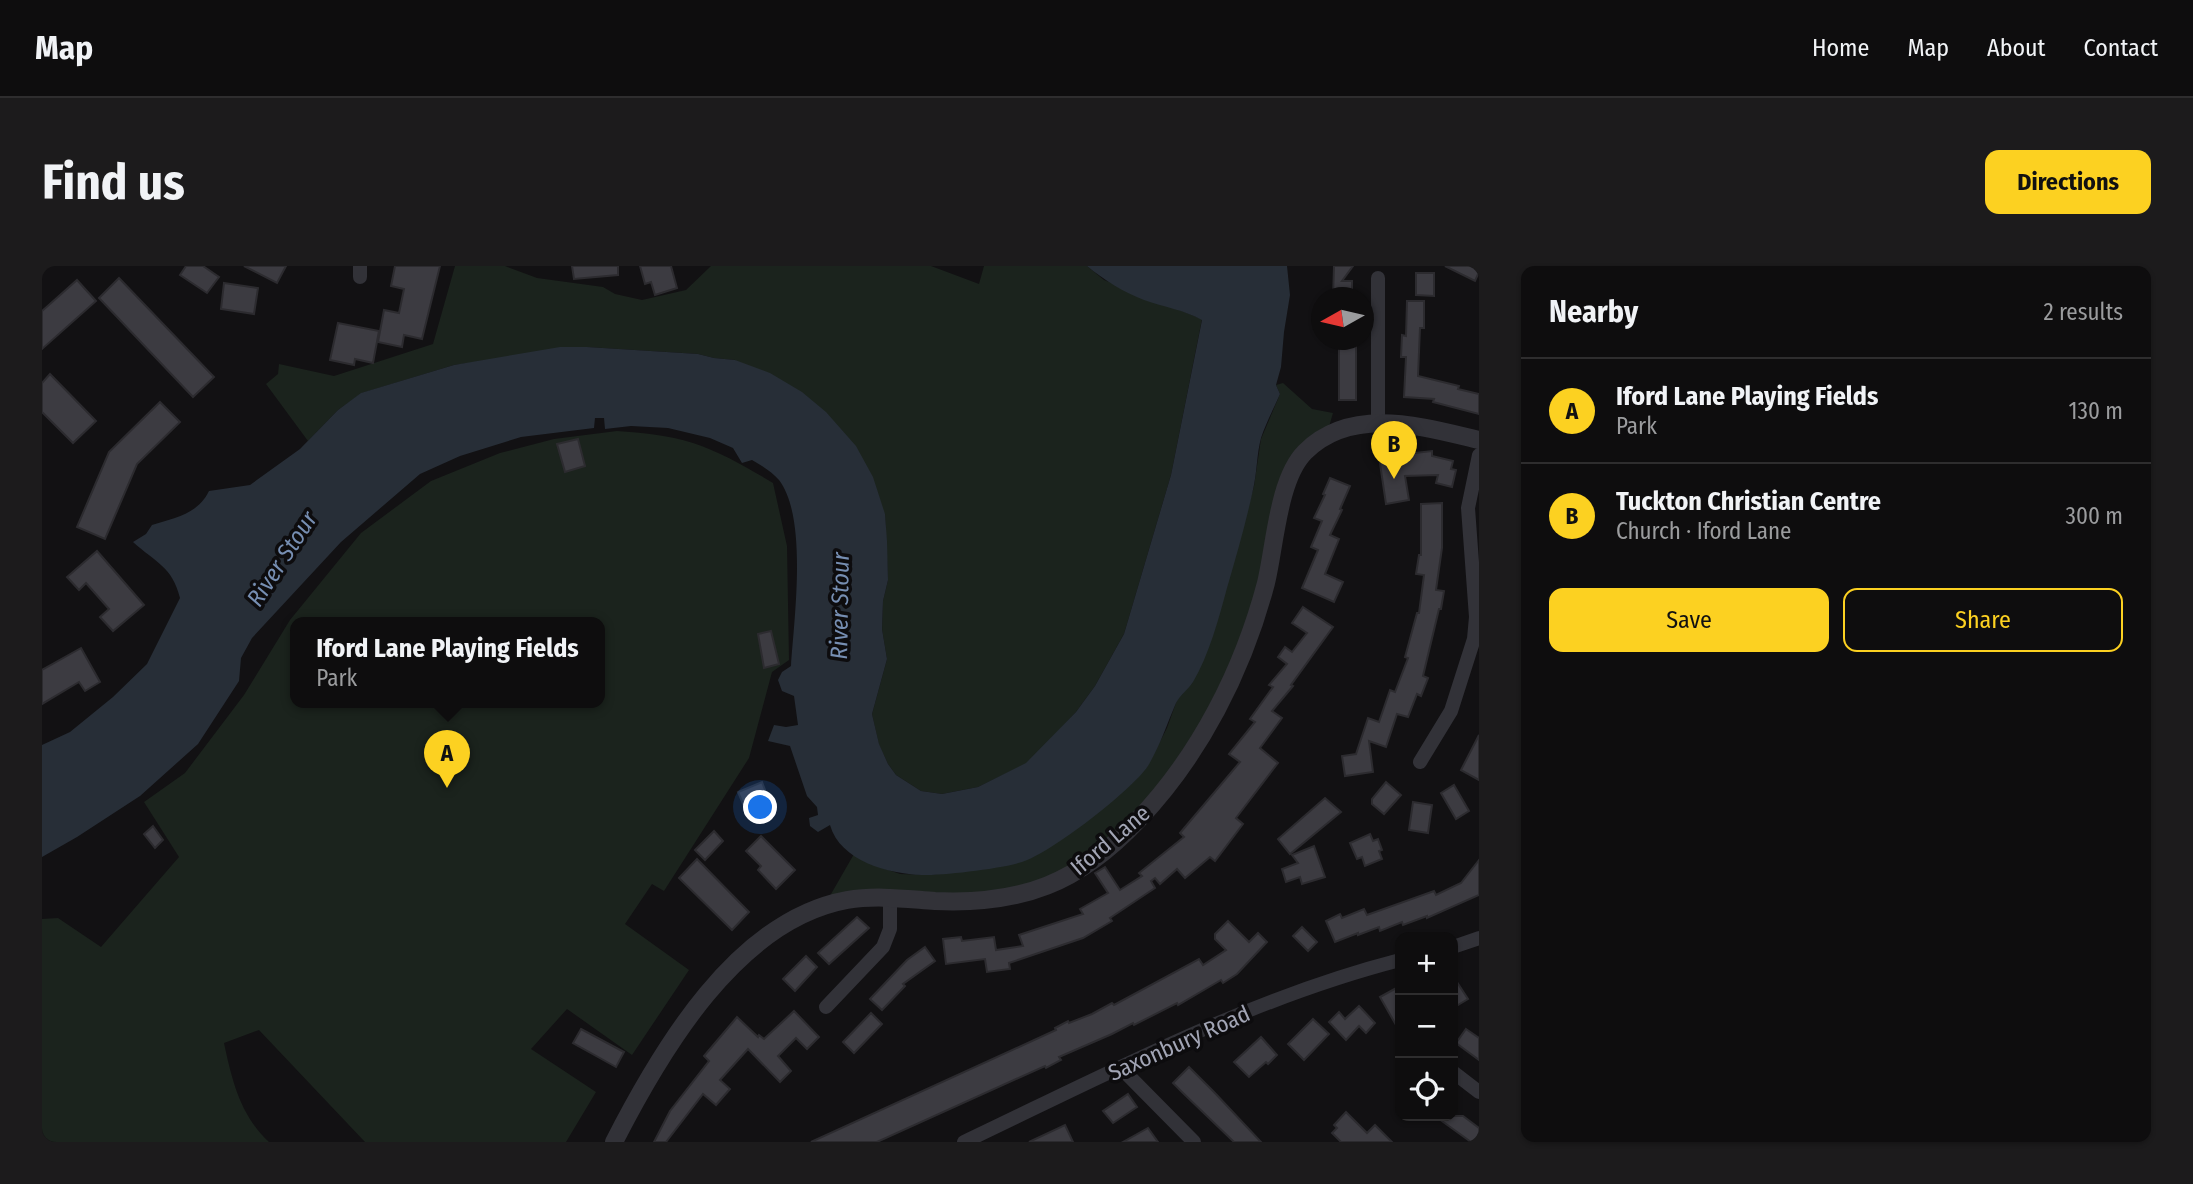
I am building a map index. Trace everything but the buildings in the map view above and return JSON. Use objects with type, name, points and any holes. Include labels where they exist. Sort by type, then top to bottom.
[{"type":"street","points":[[1378,278],[1378,422]]},
{"type":"street","name":"Iford Lane","points":[[614,1142],[666,1048],[693,1010],[728,971],[769,934],[810,912],[847,900],[890,897],[972,902],[1030,893],[1060,881],[1091,862],[1128,831],[1164,794],[1196,748],[1232,677],[1249,637],[1266,584],[1286,485],[1294,465],[1306,450],[1347,427],[1378,422],[1420,426],[1479,440]]},
{"type":"street","points":[[1420,762],[1451,711],[1474,639],[1476,617],[1468,508],[1479,455]]},
{"type":"street","points":[[826,1007],[883,947],[890,929],[890,897]]},
{"type":"street","points":[[1458,945],[1479,938]]},
{"type":"street","name":"Saxonbury Road","points":[[964,1142],[1202,1031],[1328,981],[1395,961]]},
{"type":"street","points":[[1121,1068],[1194,1142]]},
{"type":"street","points":[[1458,1076],[1479,1092]]},
{"type":"shaded area","points":[[455,266],[505,266],[537,278],[603,287],[615,294],[642,300],[686,290],[711,266],[931,266],[979,284],[984,266],[1087,266],[1104,280],[1202,319],[1171,475],[1124,634],[1095,686],[1076,712],[1026,764],[978,787],[942,794],[921,791],[896,775],[879,745],[872,714],[887,659],[882,629],[883,601],[888,580],[885,514],[735,360],[698,354],[587,347],[454,365],[362,393],[338,410],[308,441],[266,384],[278,374],[279,364],[334,376],[433,344]]},
{"type":"shaded area","points":[[1283,383],[1312,409],[1333,413],[1326,437],[1306,450],[1232,677],[1128,831],[1030,893],[823,908],[854,854],[871,864],[900,874],[929,875],[995,867],[1090,818],[1128,787],[1147,767],[1167,728],[1177,700],[1192,683],[1215,628],[1254,486],[1261,439],[1280,394],[1276,385]]},
{"type":"shaded area","points":[[617,431],[646,434],[674,438],[714,451],[773,483],[787,546],[789,660],[772,672],[749,758],[664,891],[652,884],[625,924],[689,970],[632,1055],[567,1009],[531,1049],[596,1092],[566,1142],[365,1142],[259,1030],[224,1043],[244,1109],[269,1142],[42,1142],[42,919],[58,918],[101,947],[179,857],[144,802],[185,773],[244,695],[290,620],[290,708],[605,708],[605,617],[292,617],[361,533],[431,481],[500,453],[554,439]]},
{"type":"water","name":"River Stour","points":[[1087,266],[1287,266],[1290,295],[1281,367],[1276,385],[1280,394],[1261,438],[1245,524],[1204,660],[1193,682],[1176,703],[1148,766],[1090,820],[1052,847],[1012,865],[958,873],[909,874],[881,868],[855,856],[835,837],[830,825],[818,832],[810,826],[809,818],[818,815],[817,807],[807,796],[790,746],[768,741],[774,725],[798,725],[794,696],[782,691],[778,680],[782,672],[791,666],[796,597],[794,518],[788,497],[779,480],[770,471],[752,460],[742,463],[733,448],[710,438],[668,428],[631,426],[605,429],[604,418],[595,418],[594,428],[521,437],[460,456],[420,474],[341,542],[252,638],[241,658],[239,681],[198,744],[140,796],[42,857],[42,745],[70,732],[113,697],[147,664],[180,598],[168,572],[133,542],[146,534],[152,525],[192,510],[209,491],[250,485],[300,449],[338,410],[361,393],[454,365],[560,347],[698,354],[735,360],[770,373],[802,392],[826,412],[856,446],[873,477],[885,514],[888,580],[883,601],[882,629],[887,659],[872,714],[879,744],[888,764],[896,775],[921,791],[942,794],[978,787],[1026,763],[1076,712],[1095,686],[1124,634],[1171,475],[1202,320],[1129,293]]},
{"type":"place","name":"Tuckton Christian Centre","points":[[1394,479]]},
{"type":"place","name":"Iford Lane Playing Fields","points":[[447,788]]}]
